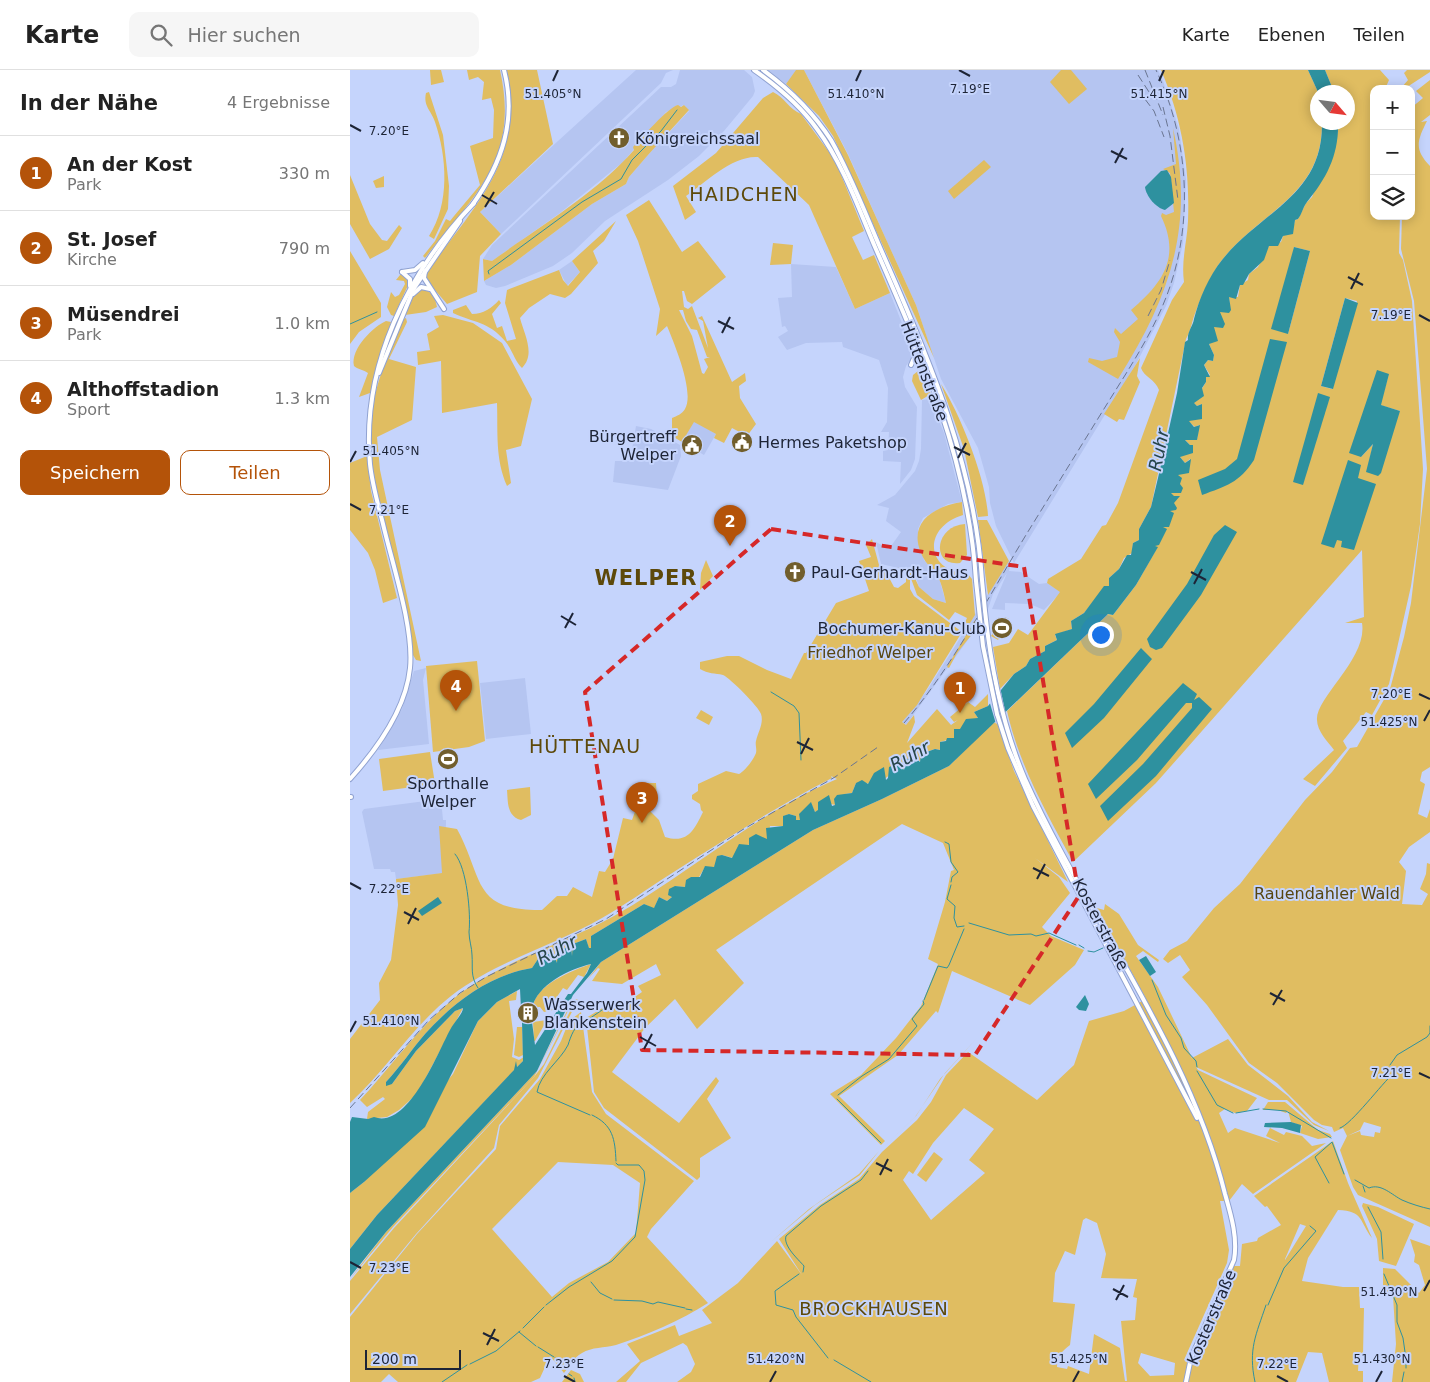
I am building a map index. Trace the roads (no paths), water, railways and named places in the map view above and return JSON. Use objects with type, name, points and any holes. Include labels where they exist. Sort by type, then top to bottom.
[{"type":"main road","points":[[408,302],[429,264],[474,203],[493,173],[505,146],[510,106],[504,70]]},
{"type":"main road","name":"Hüttenstraße","points":[[754,70],[798,106],[829,146],[884,268],[909,331],[948,432],[970,508]]},
{"type":"main road","name":"Hüttenstraße","points":[[763,70],[816,118],[838,152],[931,367],[954,434],[970,508],[982,580],[989,650],[999,712]]},
{"type":"main road","points":[[350,779],[375,746],[397,711],[407,688],[410,668],[410,649],[405,618],[370,467],[370,411],[377,378],[411,283],[408,276],[402,272],[415,270],[474,203]]},
{"type":"main road","points":[[402,308],[428,257]]},
{"type":"main road","points":[[429,264],[424,278],[444,309]]},
{"type":"main road","points":[[402,308],[418,288],[432,290]]},
{"type":"main road","points":[[909,331],[915,352],[911,365]]},
{"type":"main road","name":"Hüttenstraße","points":[[973,529],[983,646],[999,712]]},
{"type":"main road","name":"Kosterstraße","points":[[999,712],[1032,793],[1174,1062],[1206,1136],[1223,1185],[1234,1232],[1235,1252],[1233,1265],[1191,1358],[1186,1382]]},
{"type":"main road","name":"Kosterstraße","points":[[999,712],[1008,748],[1033,806],[1206,1136]]},
{"type":"waterway","points":[[489,274],[488,271],[582,202],[621,179],[632,160],[661,131],[677,110]]},
{"type":"waterway","points":[[350,324],[377,312]]},
{"type":"waterway","points":[[771,692],[794,706],[799,713],[801,760]]},
{"type":"waterway","points":[[945,842],[949,844],[951,862],[958,872],[952,877],[951,882]]},
{"type":"waterway","points":[[455,854],[463,870],[465,880],[472,952],[472,972],[478,988]]},
{"type":"waterway","points":[[951,885],[947,899],[955,906],[954,918],[957,927],[964,926]]},
{"type":"waterway","points":[[969,923],[1009,935],[1031,934],[1036,936],[1049,933],[1076,945]]},
{"type":"waterway","points":[[924,1000],[938,966],[947,968],[949,965],[964,929]]},
{"type":"waterway","points":[[1079,945],[1084,948]]},
{"type":"waterway","points":[[1088,951],[1094,952],[1103,948]]},
{"type":"waterway","points":[[1152,980],[1166,1015],[1181,1038],[1184,1048],[1196,1061],[1197,1067]]},
{"type":"waterway","points":[[838,1095],[862,1076],[889,1059],[917,1026],[912,1019],[924,1004],[923,1001]]},
{"type":"waterway","points":[[586,1021],[605,1008]]},
{"type":"waterway","points":[[583,1022],[575,1029],[568,1045],[542,1079],[537,1092],[590,1115]]},
{"type":"waterway","points":[[1390,1065],[1397,1055],[1427,1037],[1430,1033],[1430,1026]]},
{"type":"waterway","points":[[1340,1128],[1359,1112],[1393,1074],[1393,1070]]},
{"type":"waterway","points":[[1197,1071],[1217,1105],[1233,1113]]},
{"type":"waterway","points":[[837,1099],[881,1143]]},
{"type":"waterway","points":[[1236,1113],[1259,1109]]},
{"type":"waterway","points":[[1263,1109],[1286,1111],[1331,1138]]},
{"type":"waterway","points":[[592,1115],[609,1128],[614,1139],[616,1161]]},
{"type":"waterway","points":[[1329,1183],[1315,1157],[1332,1142],[1344,1174]]},
{"type":"waterway","points":[[546,1305],[569,1287],[612,1261],[635,1237],[645,1180],[644,1171],[639,1165],[618,1165],[616,1163]]},
{"type":"waterway","points":[[803,1272],[804,1266],[789,1248],[786,1236],[821,1206],[861,1180],[868,1171]]},
{"type":"waterway","points":[[1355,1180],[1369,1188],[1382,1188],[1402,1200],[1430,1209]]},
{"type":"waterway","points":[[1363,1186],[1365,1192]]},
{"type":"waterway","points":[[1368,1207],[1381,1232],[1383,1259]]},
{"type":"waterway","points":[[1268,1305],[1284,1268],[1316,1231],[1310,1226]]},
{"type":"waterway","points":[[799,1274],[775,1291],[776,1305],[793,1310],[796,1317],[828,1358]]},
{"type":"waterway","points":[[1384,1274],[1397,1305],[1397,1322],[1403,1338],[1406,1359]]},
{"type":"waterway","points":[[591,1282],[600,1293],[612,1299]]},
{"type":"waterway","points":[[614,1300],[642,1301],[653,1304],[658,1302],[685,1308]]},
{"type":"waterway","points":[[1255,1382],[1252,1360],[1254,1342],[1266,1305]]},
{"type":"waterway","points":[[523,1328],[544,1307]]},
{"type":"waterway","points":[[686,1309],[692,1310]]},
{"type":"waterway","points":[[470,1364],[496,1351],[520,1331]]},
{"type":"waterway","points":[[519,1332],[536,1346]]},
{"type":"waterway","points":[[538,1347],[554,1357]]},
{"type":"waterway","points":[[556,1358],[563,1366]]},
{"type":"waterway","points":[[834,1360],[871,1382]]},
{"type":"waterway","points":[[1406,1361],[1406,1368]]},
{"type":"waterway","points":[[442,1382],[467,1365]]},
{"type":"waterway","points":[[1402,1382],[1404,1372]]},
{"type":"waterway","points":[[574,1378],[575,1382]]},
{"type":"railway","points":[[1145,70],[1163,115]]},
{"type":"railway","points":[[904,723],[955,654],[1138,353],[1165,300],[1172,281],[1182,238],[1184,189],[1183,164],[1179,140],[1166,93],[1156,70]]},
{"type":"railway","points":[[1138,75],[1149,92]]},
{"type":"railway","points":[[1138,90],[1154,111],[1164,137]]},
{"type":"railway","points":[[1163,107],[1170,136],[1178,200]]},
{"type":"railway","points":[[1148,316],[1161,290],[1170,260]]},
{"type":"railway","points":[[350,1108],[429,1020],[460,993],[486,977],[606,919],[742,830],[835,777],[878,747]]},
{"type":"place","name":"Königreichssaal","points":[[619,138]]},
{"type":"place","name":"Hermes Paketshop","points":[[742,442]]},
{"type":"place","name":"Bürgertreff Welper","points":[[692,445]]},
{"type":"place","name":"St. Josef","points":[[730,546]]},
{"type":"place","name":"Paul-Gerhardt-Haus","points":[[795,572]]},
{"type":"place","name":"Bochumer-Kanu-Club","points":[[1002,628]]},
{"type":"place","name":"Althoffstadion","points":[[456,711]]},
{"type":"place","name":"An der Kost","points":[[960,713]]},
{"type":"place","name":"Sporthalle Welper","points":[[448,759]]},
{"type":"place","name":"Müsendrei","points":[[642,823]]},
{"type":"place","name":"Wasserwerk Blankenstein","points":[[528,1013]]},
{"type":"district","name":"HAIDCHEN","points":[[744,194]]},
{"type":"district","name":"WELPER","points":[[646,578]]},
{"type":"district","name":"HÜTTENAU","points":[[585,746]]},
{"type":"district","name":"BROCKHAUSEN","points":[[874,1309]]},
{"type":"water label","name":"Ruhr","points":[[1159,450]]},
{"type":"water label","name":"Ruhr","points":[[910,756]]},
{"type":"water label","name":"Ruhr","points":[[557,950]]},
{"type":"park label","name":"Friedhof Welper","points":[[870,652]]},
{"type":"park label","name":"Rauendahler Wald","points":[[1327,893]]}]
